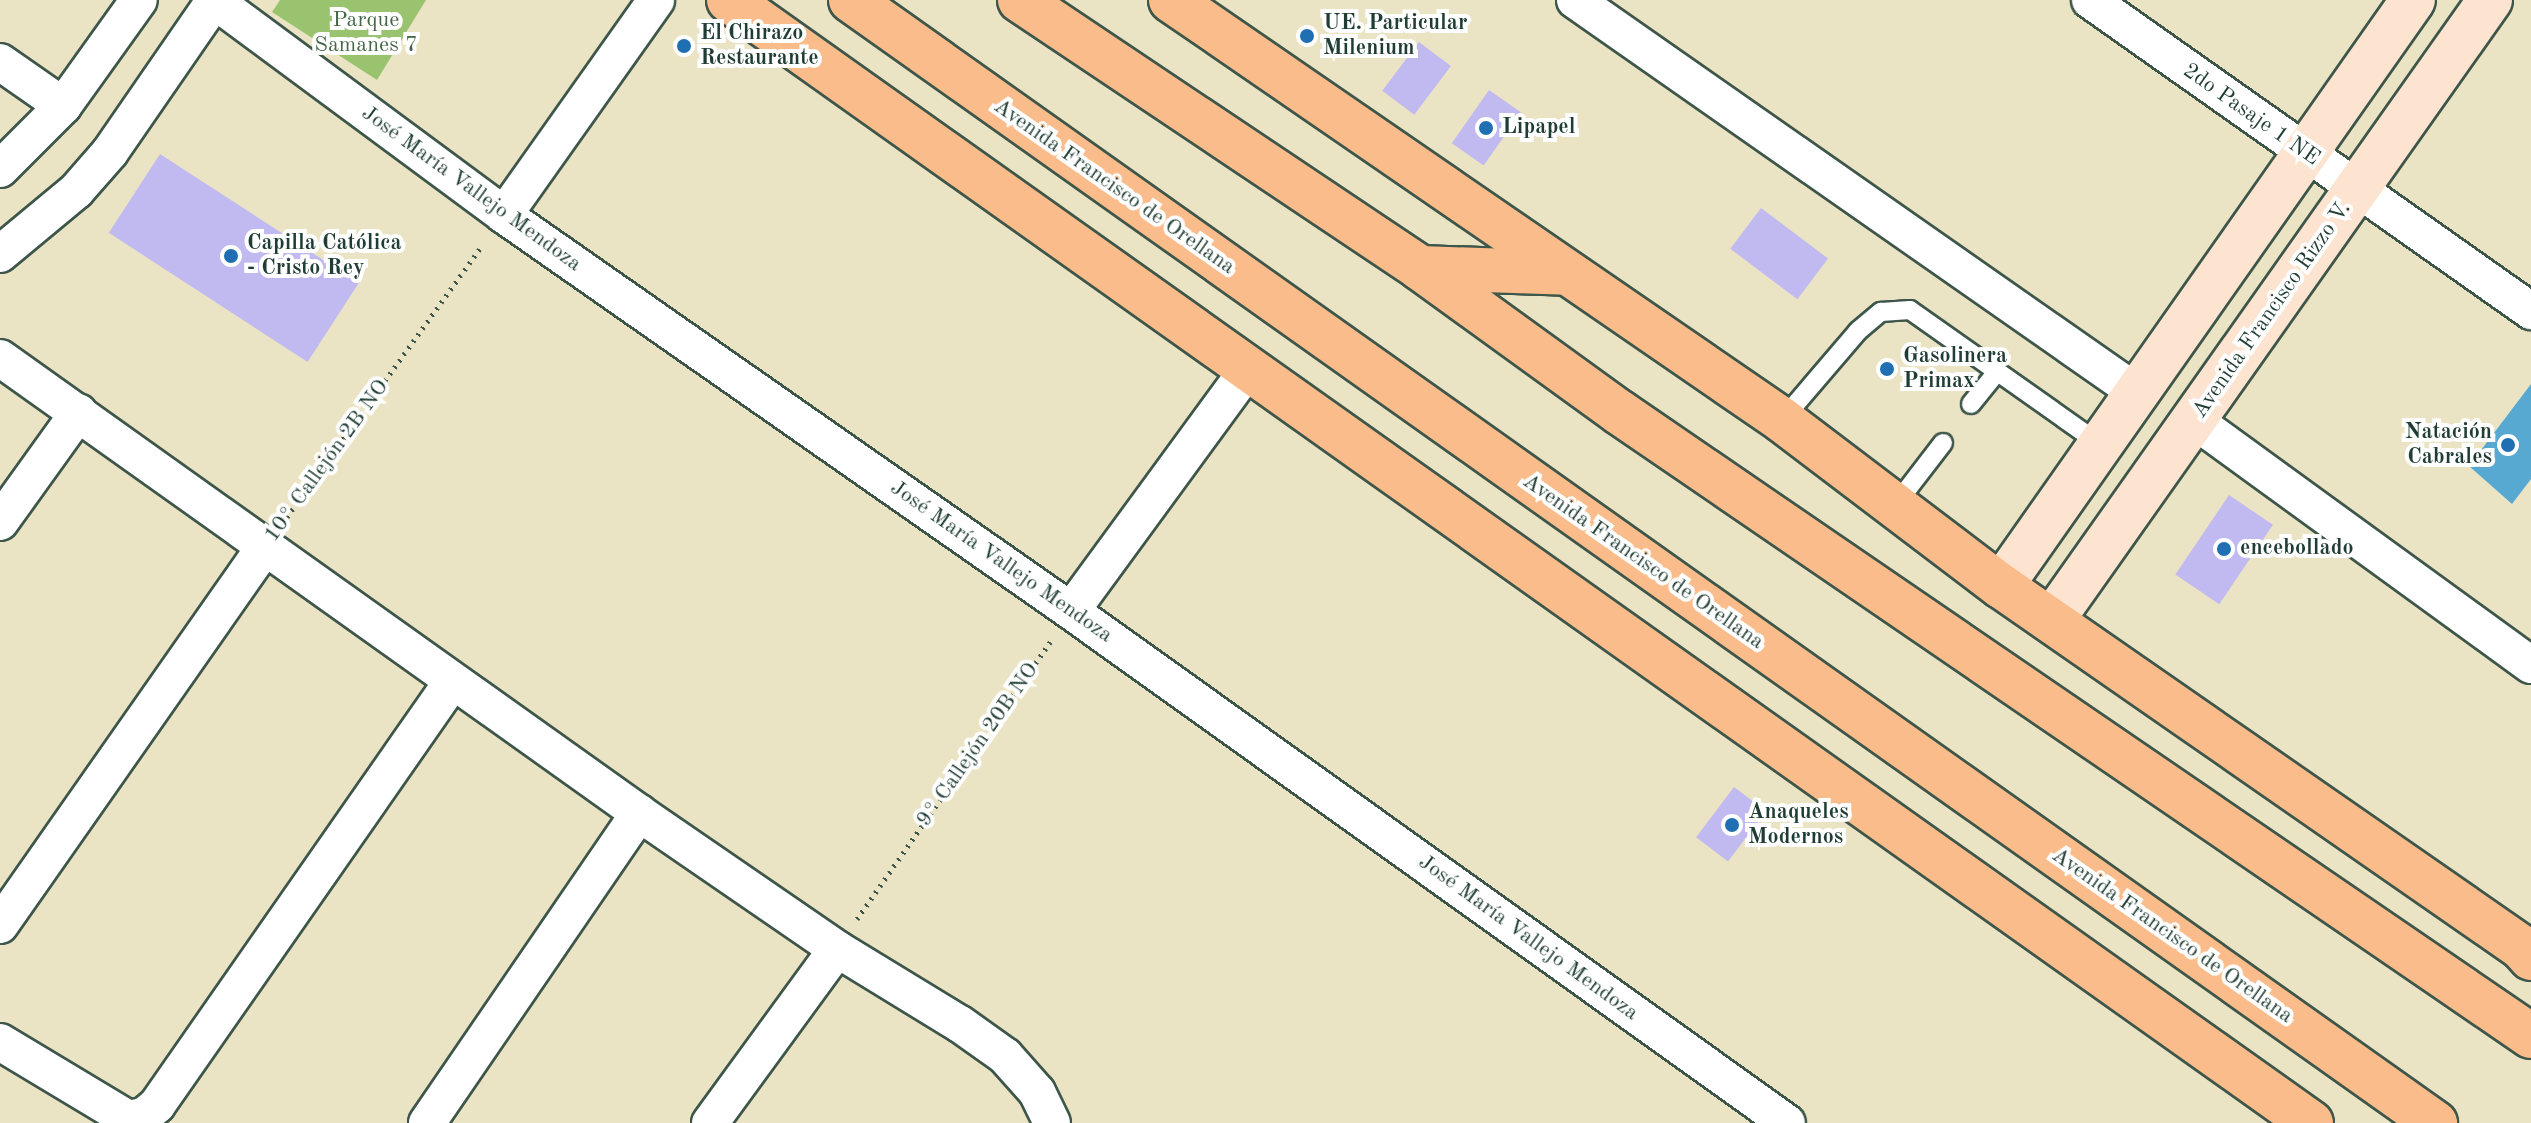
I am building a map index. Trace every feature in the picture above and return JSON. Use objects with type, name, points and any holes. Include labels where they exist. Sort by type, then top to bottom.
[{"type":"main road","points":[[729,0],[2302,1120]]},
{"type":"main road","name":"Avenida Francisco de Orellana","points":[[851,0],[2435,1123]]},
{"type":"main road","points":[[1020,0],[1420,268],[1619,412],[2531,1036]]},
{"type":"main road","points":[[1171,0],[1782,420],[2001,586],[2528,954]]},
{"type":"main road","points":[[2001,586],[2100,444],[2139,394],[2413,0]]},
{"type":"main road","name":"Avenida Francisco Rizzo V.","points":[[2052,620],[2490,0]]},
{"type":"main road","points":[[1420,268],[1567,273]]},
{"type":"street","points":[[0,169],[63,106],[139,0]]},
{"type":"street","points":[[504,215],[656,0]]},
{"type":"street","points":[[1575,0],[2139,394]]},
{"type":"street","name":"2do Pasaje 1 NE","points":[[2090,0],[2531,311]]},
{"type":"street","points":[[0,254],[76,191],[110,152],[215,1]]},
{"type":"street","name":"José María Vallejo Mendoza","points":[[215,1],[504,215],[1071,611],[1787,1123]]},
{"type":"street","points":[[0,62],[63,106]]},
{"type":"street","points":[[0,358],[639,813],[837,949],[960,1024],[1005,1056],[1037,1092],[1052,1123]]},
{"type":"street","points":[[1071,611],[1248,369]]},
{"type":"street","points":[[0,522],[79,412]]},
{"type":"street","points":[[2195,421],[2531,665]]},
{"type":"street","name":"10° Callejón 2B NO","points":[[0,925],[265,547]]},
{"type":"street","points":[[0,1042],[128,1119],[144,1116],[157,1105],[452,682]]},
{"type":"street","points":[[427,1123],[639,813]]},
{"type":"street","points":[[710,1123],[837,949]]},
{"type":"lane","points":[[1782,420],[1858,331],[1881,312],[1910,310],[2100,444]]},
{"type":"lane","points":[[1971,404],[1997,372]]},
{"type":"lane","points":[[1896,504],[1943,443]]},
{"type":"path","name":"10° Callejón 2B NO","points":[[265,547],[504,215]]},
{"type":"path","name":"9° Callejón 20B NO","points":[[837,949],[1071,611]]},
{"type":"green space","name":"Parque Samanes 7","points":[[280,0],[426,0],[377,80],[272,12]]},
{"type":"water","name":"Natación Cabrales","points":[[2531,384],[2531,479],[2512,504],[2469,466]]},
{"type":"building","points":[[1419,42],[1451,66],[1414,115],[1382,91]]},
{"type":"building","name":"Lipapel","points":[[1489,90],[1521,112],[1484,166],[1452,143]]},
{"type":"building","name":"Capilla Católica - Cristo Rey","points":[[160,154],[359,283],[308,362],[109,233]]},
{"type":"building","points":[[1761,208],[1828,259],[1797,299],[1730,249]]},
{"type":"building","name":"encebollado","points":[[2229,495],[2273,525],[2219,604],[2175,575]]},
{"type":"building","name":"Anaqueles Modernos","points":[[1734,787],[1766,811],[1728,861],[1696,837]]},
{"type":"place","name":"UE. Particular Milenium","points":[[1307,36]]},
{"type":"place","name":"El Chirazo Restaurante","points":[[684,46]]},
{"type":"place","name":"Lipapel","points":[[1486,128]]},
{"type":"place","name":"Capilla Católica - Cristo Rey","points":[[231,256]]},
{"type":"place","name":"Gasolinera Primax","points":[[1887,369]]},
{"type":"place","name":"Natación Cabrales","points":[[2508,445]]},
{"type":"place","name":"encebollado","points":[[2224,549]]},
{"type":"place","name":"Anaqueles Modernos","points":[[1732,825]]}]
